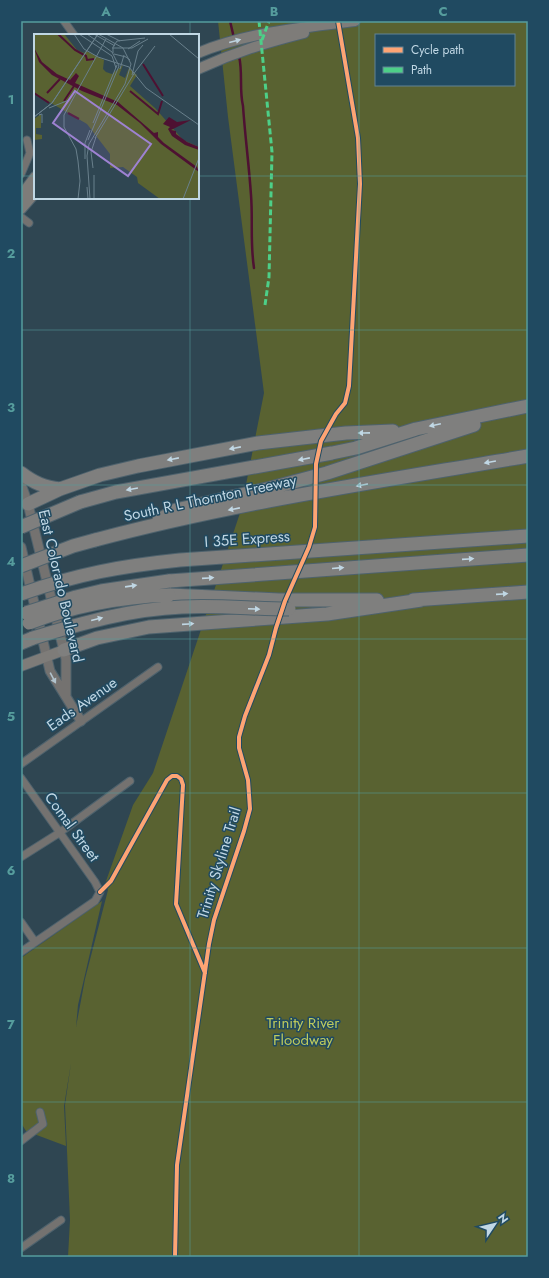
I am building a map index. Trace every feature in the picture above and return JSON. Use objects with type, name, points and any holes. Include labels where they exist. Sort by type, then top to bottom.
[{"type":"highway","points":[[21,527],[80,502],[116,492],[338,452],[416,428],[528,406]]},
{"type":"highway","points":[[185,513],[370,460],[461,428],[528,414]]},
{"type":"highway","points":[[24,506],[60,488],[100,475],[211,452],[258,443],[339,434],[416,428]]},
{"type":"highway","name":"South R L Thornton Freeway","points":[[21,566],[74,546],[151,525],[185,513],[528,456]]},
{"type":"highway","points":[[21,474],[36,484],[60,488]]},
{"type":"highway","name":"I 35E Express","points":[[21,594],[57,581],[128,565],[180,560],[528,536]]},
{"type":"highway","points":[[24,619],[95,592],[169,581],[528,555]]},
{"type":"highway","points":[[24,619],[117,599],[152,596],[206,596],[279,600],[421,600],[528,592]]},
{"type":"highway","points":[[64,650],[97,638],[149,627],[327,614],[421,600]]},
{"type":"highway","points":[[27,641],[108,616],[180,607],[270,609],[340,607],[364,609]]},
{"type":"main road","points":[[199,53],[235,40],[276,31],[350,22]]},
{"type":"main road","points":[[199,68],[233,53],[264,43],[350,22]]},
{"type":"main road","points":[[21,196],[34,178]]},
{"type":"main road","points":[[21,209],[34,194]]},
{"type":"main road","points":[[21,666],[64,650]]},
{"type":"street","points":[[64,21],[73,34]]},
{"type":"street","points":[[21,174],[32,154],[27,140]]},
{"type":"street","points":[[21,217],[29,223]]},
{"type":"street","name":"East Colorado Boulevard","points":[[21,484],[24,506],[64,650],[66,695]]},
{"type":"street","name":"East Colorado Boulevard","points":[[21,546],[50,671],[56,683],[66,695],[81,721]]},
{"type":"street","name":"Eads Avenue","points":[[21,764],[158,667]]},
{"type":"street","name":"Comal Street","points":[[21,778],[95,882],[100,892],[95,901],[35,942]]},
{"type":"street","points":[[21,857],[59,833],[130,781]]},
{"type":"street","points":[[21,922],[35,942],[21,952]]},
{"type":"street","points":[[21,1131],[23,1139],[43,1124],[40,1112]]},
{"type":"street","points":[[21,1248],[61,1220]]},
{"type":"green space","name":"Trinity River Floodway","points":[[218,21],[528,21],[528,1257],[68,1257],[70,1220],[65,1105],[71,1063],[64,1106],[66,1146],[26,1131],[21,1123],[21,958],[102,901],[78,1005],[76,1027],[85,979],[108,890],[105,884],[133,805],[153,773],[241,510],[264,393],[228,117]]},
{"type":"waterway","points":[[230,21],[234,38]]},
{"type":"waterway","points":[[239,56],[251,195],[252,249],[254,268]]},
{"type":"marked path","points":[[259,21],[272,152],[269,277],[265,305]]},
{"type":"marked path","points":[[262,40],[269,21]]},
{"type":"cycle path","name":"Trinity Skyline Trail","points":[[175,1257],[177,1165],[209,944],[214,920],[250,809],[248,780],[239,748],[239,737],[245,716],[269,655],[285,601],[309,547],[315,527],[316,464],[321,441],[336,414],[345,403],[349,386],[360,184],[358,138],[338,21]]},
{"type":"cycle path","points":[[100,892],[111,881],[167,780],[172,776],[177,776],[181,779],[183,785],[176,904],[205,973]]}]
